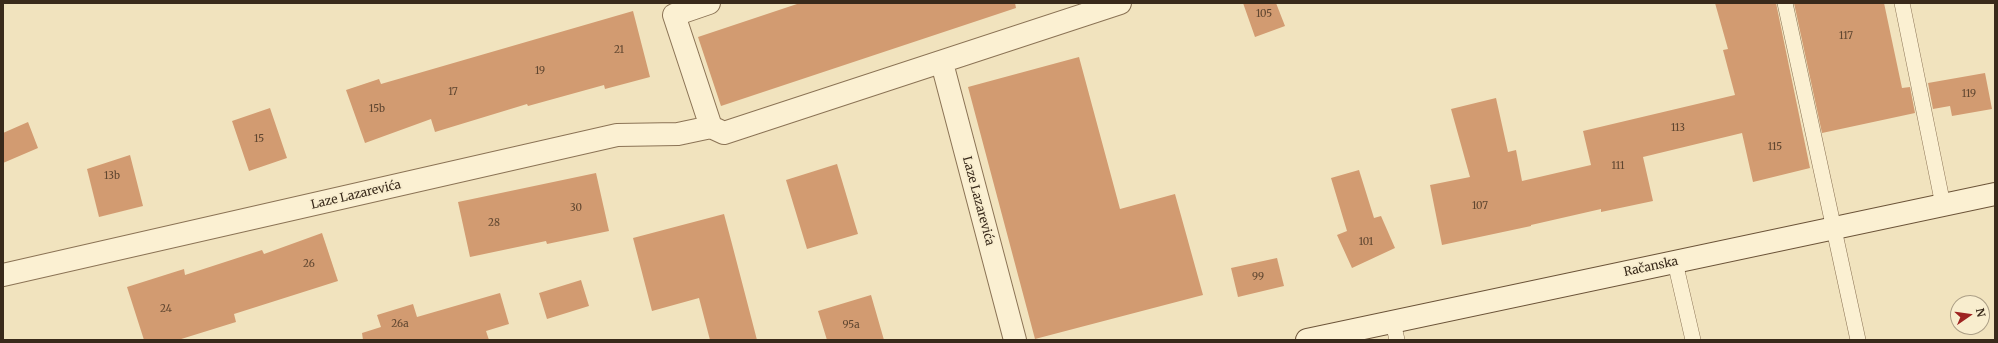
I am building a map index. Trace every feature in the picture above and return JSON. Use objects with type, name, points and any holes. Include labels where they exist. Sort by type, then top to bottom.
[{"type":"street","points":[[709,3],[674,15],[711,127]]},
{"type":"street","name":"Laze Lazarevića","points":[[3,275],[617,135],[678,134],[711,127],[724,133],[942,63],[1120,3]]},
{"type":"street","name":"Laze Lazarevića","points":[[942,63],[1015,340]]},
{"type":"street","name":"Račanska","points":[[1307,340],[1395,331],[1675,262],[1995,194]]},
{"type":"lane","points":[[1785,3],[1858,340]]},
{"type":"lane","points":[[1902,3],[1943,205]]},
{"type":"lane","points":[[1675,262],[1693,340]]},
{"type":"building","points":[[800,3],[1015,3],[1016,8],[721,106],[698,37]]},
{"type":"building","points":[[1243,3],[1276,3],[1285,26],[1255,37]]},
{"type":"building","points":[[1715,3],[1776,3],[1810,168],[1753,182],[1742,133],[1643,157],[1653,201],[1601,212],[1601,209],[1442,245],[1430,185],[1470,177],[1451,109],[1496,98],[1508,152],[1516,150],[1522,181],[1591,165],[1583,131],[1735,95],[1723,50],[1728,49]]},
{"type":"building","points":[[1794,3],[1884,3],[1902,88],[1910,87],[1915,113],[1822,133]]},
{"type":"building","points":[[633,11],[650,77],[605,89],[604,85],[528,106],[527,104],[435,132],[431,119],[365,143],[346,90],[379,79],[381,84]]},
{"type":"building","points":[[1079,57],[1120,209],[1175,194],[1203,295],[1035,339],[968,87]]},
{"type":"building","points":[[1985,73],[1992,109],[1952,116],[1950,106],[1933,109],[1928,83]]},
{"type":"building","points":[[270,108],[287,158],[249,171],[232,121]]},
{"type":"building","points":[[28,122],[38,148],[3,163],[3,133]]},
{"type":"building","points":[[130,155],[143,206],[99,217],[87,169]]},
{"type":"building","points":[[837,164],[858,234],[807,249],[786,180]]},
{"type":"building","points":[[1359,170],[1374,218],[1381,216],[1395,248],[1352,268],[1337,235],[1347,231],[1331,178]]},
{"type":"building","points":[[596,173],[609,231],[547,244],[546,241],[470,257],[458,202]]},
{"type":"building","points":[[724,214],[757,340],[710,340],[699,298],[652,311],[633,238]]},
{"type":"building","points":[[322,233],[338,281],[234,314],[236,322],[178,340],[144,340],[127,287],[184,269],[185,275],[262,250],[264,254]]},
{"type":"building","points":[[1277,258],[1284,286],[1238,297],[1231,268]]},
{"type":"building","points":[[581,280],[589,306],[547,319],[539,293]]},
{"type":"building","points":[[500,293],[509,324],[486,331],[489,340],[363,340],[362,333],[381,327],[377,315],[413,304],[417,317]]},
{"type":"building","points":[[871,295],[884,340],[827,340],[818,311]]}]
